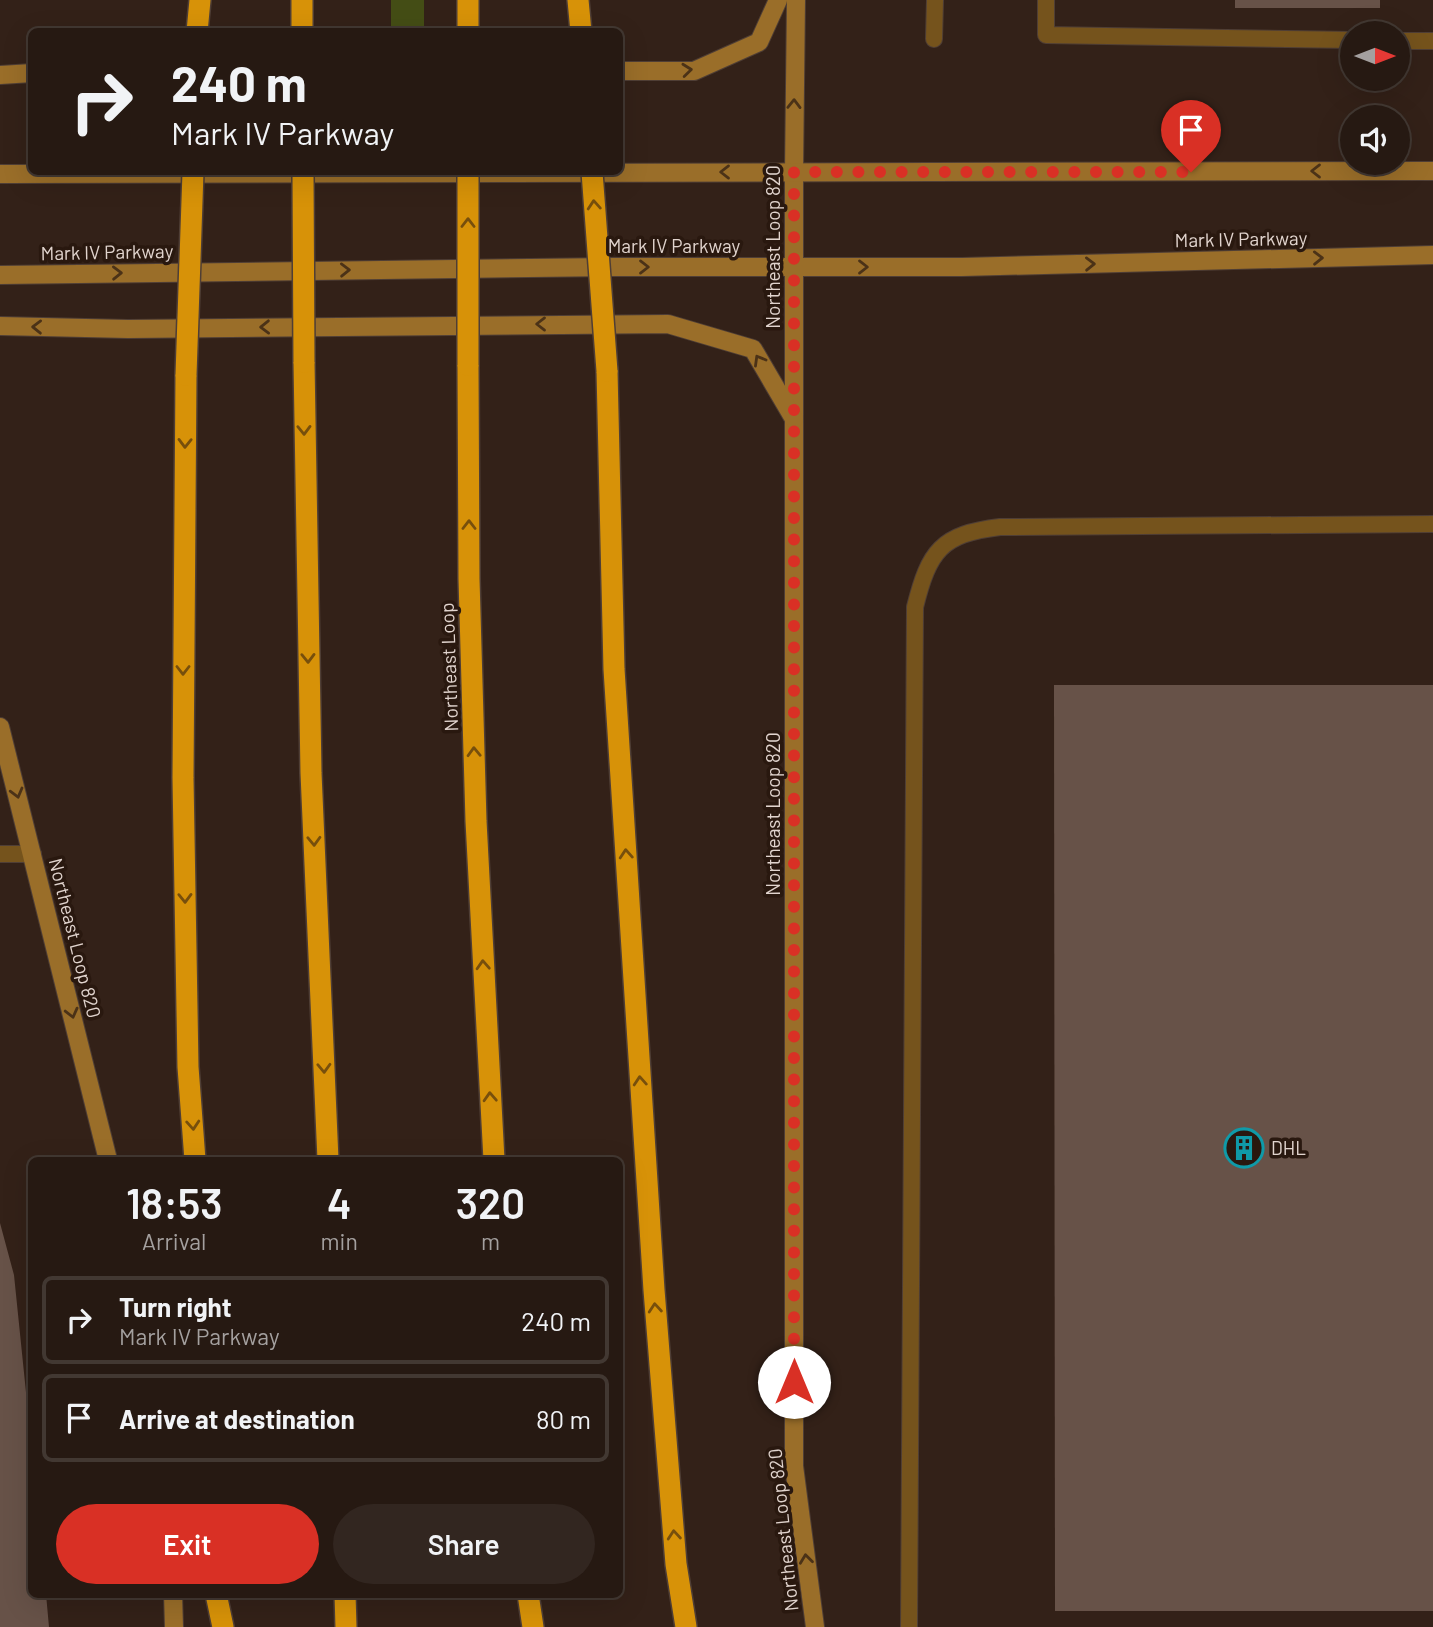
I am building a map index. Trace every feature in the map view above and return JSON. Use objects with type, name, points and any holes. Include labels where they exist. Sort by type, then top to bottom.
[{"type":"highway","points":[[468,0],[468,28]]},
{"type":"highway","points":[[578,2],[580,28]]},
{"type":"highway","points":[[192,175],[186,374],[183,778],[188,1067],[195,1157]]},
{"type":"highway","points":[[303,175],[303,362],[311,773],[328,1157]]},
{"type":"highway","name":"Northeast Loop","points":[[468,175],[469,579],[476,821],[494,1157]]},
{"type":"highway","points":[[592,175],[607,371],[614,669],[653,1290],[676,1564],[684,1627]]},
{"type":"highway","points":[[211,1598],[211,1627]]},
{"type":"highway","points":[[217,1598],[223,1627]]},
{"type":"highway","points":[[345,1598],[346,1627]]},
{"type":"main road","points":[[623,71],[694,71],[759,42],[778,0]]},
{"type":"main road","name":"Northeast Loop 820","points":[[796,0],[794,1466],[815,1627]]},
{"type":"main road","points":[[0,75],[28,74]]},
{"type":"main road","points":[[623,172],[1433,172]]},
{"type":"main road","points":[[0,174],[28,174]]},
{"type":"main road","name":"Mark IV Parkway","points":[[0,275],[962,267],[1433,256]]},
{"type":"main road","points":[[0,326],[128,329],[668,324],[753,349],[794,419]]},
{"type":"main road","name":"Northeast Loop 820","points":[[0,727],[107,1157]]},
{"type":"main road","points":[[173,1598],[174,1627]]},
{"type":"lane","points":[[934,39],[935,0]]},
{"type":"lane","points":[[1046,0],[1046,35],[1340,40]]},
{"type":"lane","points":[[1410,41],[1433,41]]},
{"type":"lane","points":[[909,1627],[915,607],[923,574],[935,555],[954,537],[975,530],[1000,527],[1433,524]]},
{"type":"lane","points":[[0,854],[33,854]]},
{"type":"green space","points":[[391,0],[424,0],[424,28],[391,28]]},
{"type":"building","points":[[1235,0],[1380,0],[1380,8],[1235,8]]},
{"type":"building","name":"DHL","points":[[1054,685],[1433,685],[1433,1611],[1055,1611]]},
{"type":"building","points":[[0,1223],[14,1275],[28,1412],[28,1598],[46,1598],[49,1627],[0,1627]]},
{"type":"place","name":"DHL","points":[[1244,1148]]},
{"type":"route","points":[[794,1382],[794,172],[1191,172]]}]
